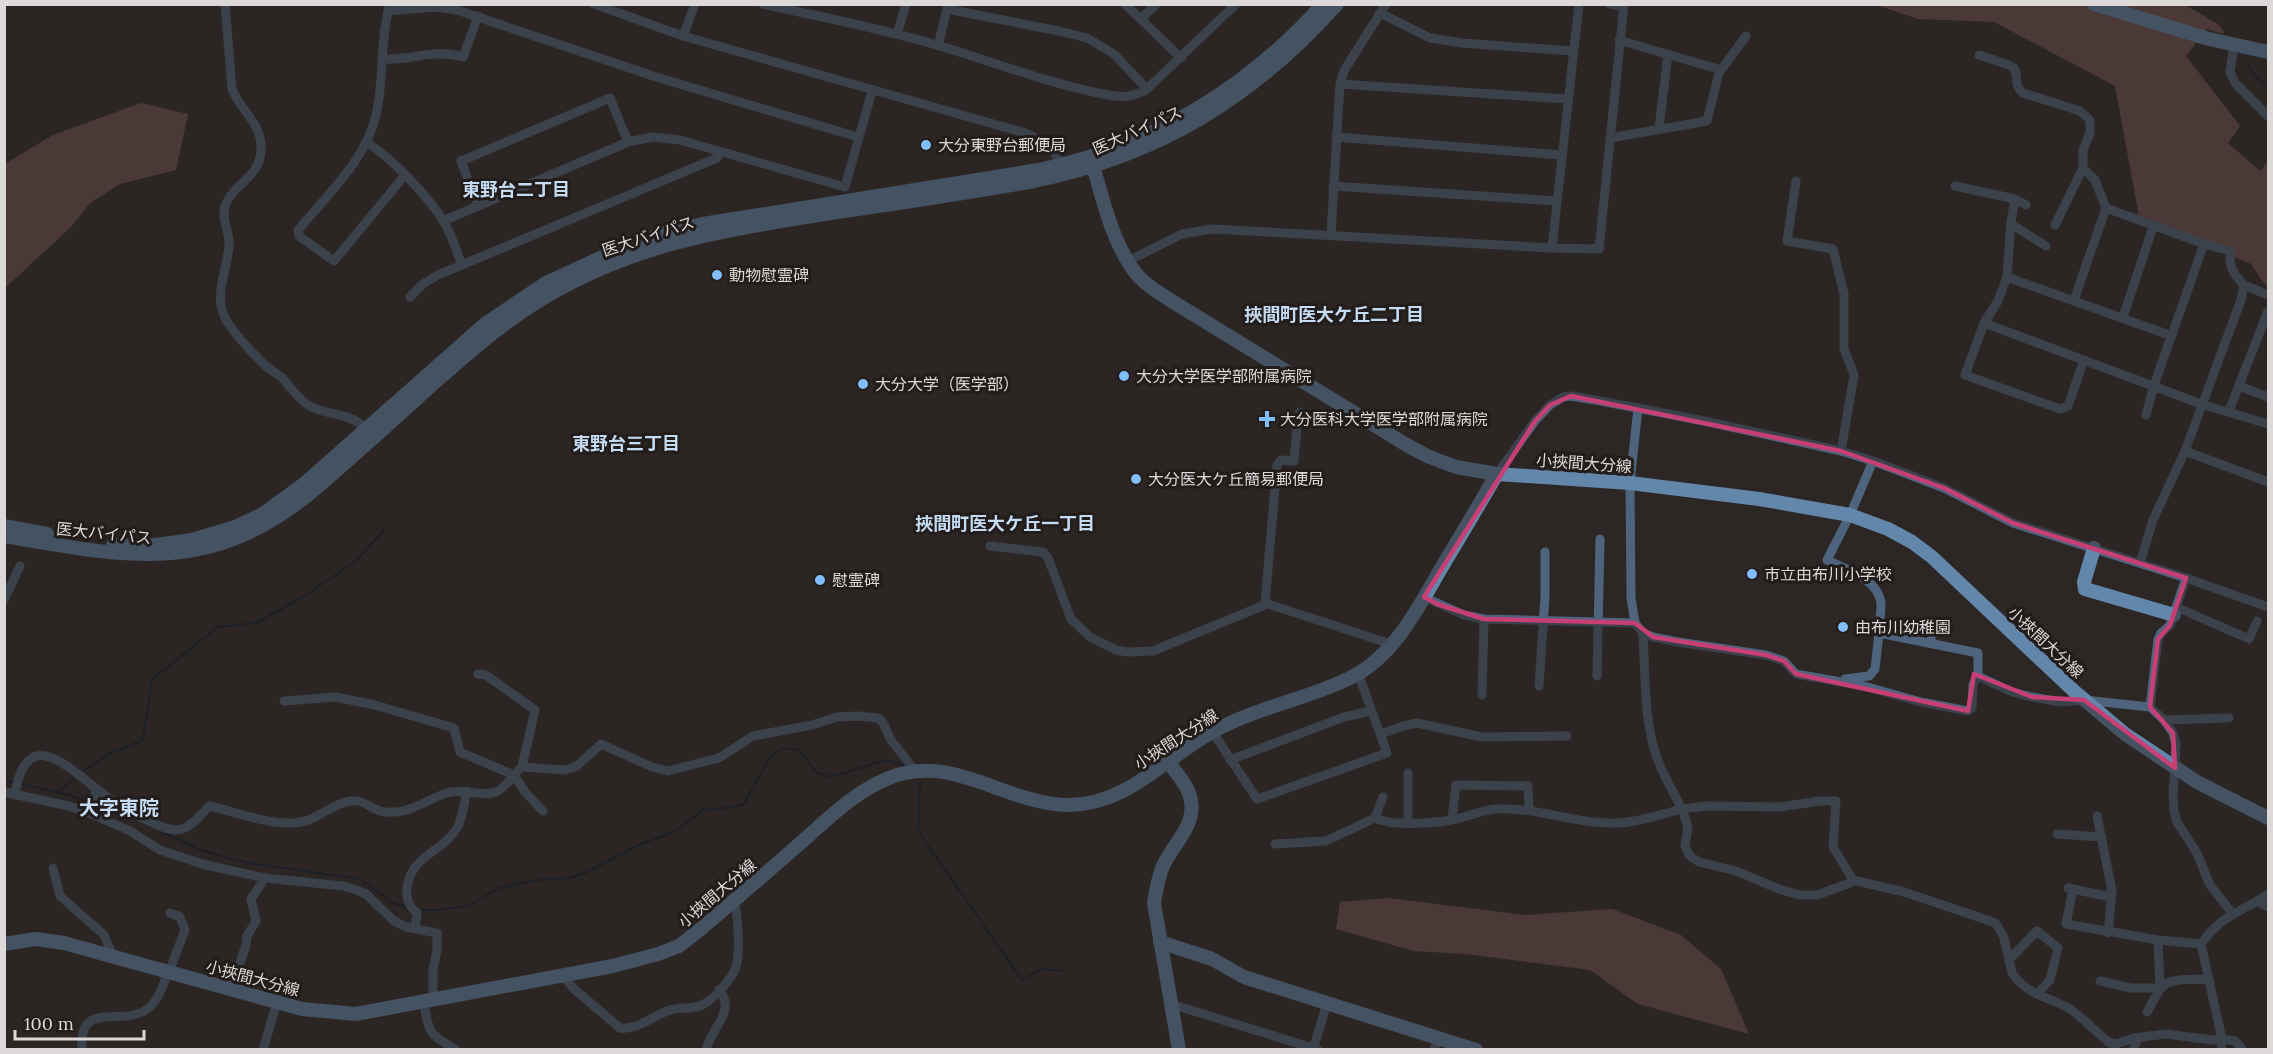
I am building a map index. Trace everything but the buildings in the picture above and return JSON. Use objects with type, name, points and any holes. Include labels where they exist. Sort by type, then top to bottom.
[{"type":"main road","name":"医大バイパス","points":[[4,526],[124,546],[172,543],[228,530],[263,514],[290,496],[485,324],[546,284],[604,255],[646,239],[703,224],[1060,165],[1092,162],[1220,96],[1276,52],[1323,4]]},
{"type":"main road","name":"医大バイパス","points":[[4,536],[132,556],[174,554],[214,546],[266,524],[295,506],[471,350],[504,324],[548,295],[602,267],[651,249],[708,234],[1010,186],[1092,162],[1168,136],[1231,101],[1276,66],[1337,4]]},
{"type":"main road","points":[[2094,4],[2234,45],[2268,52]]},
{"type":"main road","points":[[1092,162],[1113,227],[1128,261],[1138,275],[1157,292],[1405,444],[1446,464],[1497,474]]},
{"type":"main road","name":"小挾間大分線","points":[[4,944],[36,939],[64,943],[302,1009],[356,1014],[564,976],[636,960],[679,946],[859,793],[891,777],[939,770],[1050,804],[1082,805],[1123,792],[1212,731],[1246,715],[1337,684],[1359,673],[1375,661],[1391,644],[1424,597],[1497,474],[1630,483],[1759,499],[1850,515],[1888,529],[1924,550],[2084,700],[2132,739],[2175,768],[2225,797],[2268,818]]},
{"type":"main road","points":[[2094,548],[2084,582],[2085,589],[2175,611]]},
{"type":"main road","points":[[1168,762],[1189,793],[1191,809],[1188,828],[1164,864],[1157,883],[1154,903],[1179,1050]]},
{"type":"main road","points":[[1160,942],[1212,959],[1244,977],[1328,1003],[1436,1044],[1476,1050]]},
{"type":"street","points":[[225,4],[232,89],[257,130],[261,143],[258,167],[231,196],[225,206],[225,226],[229,247],[220,290],[222,310],[228,324],[249,349],[268,368],[280,375],[301,400],[311,407],[349,417],[364,427]]},
{"type":"street","points":[[594,4],[683,36],[1022,132],[1041,139],[1052,149],[1060,165]]},
{"type":"street","points":[[683,36],[695,4]]},
{"type":"street","points":[[763,4],[897,34],[1027,74],[1109,96],[1126,97],[1138,95],[1148,89],[1236,4]]},
{"type":"street","points":[[897,34],[906,4]]},
{"type":"street","points":[[1125,4],[1181,58]]},
{"type":"street","points":[[1141,20],[1156,4]]},
{"type":"street","points":[[1331,234],[1340,84],[1345,69],[1386,4]]},
{"type":"street","points":[[1552,248],[1579,4]]},
{"type":"street","points":[[1128,261],[1182,234],[1204,230],[1331,234],[1599,249],[1624,5],[1610,4]]},
{"type":"street","points":[[405,175],[333,261],[299,236],[298,230],[355,161],[366,141],[376,112],[384,23],[389,8],[436,7],[478,16],[656,77],[858,137]]},
{"type":"street","points":[[938,46],[948,7],[1087,38],[1114,54],[1148,89]]},
{"type":"street","points":[[1380,13],[1430,39],[1572,51]]},
{"type":"street","points":[[382,59],[393,60],[447,52],[463,57],[478,16]]},
{"type":"street","points":[[1610,138],[1707,121],[1721,70],[1746,36]]},
{"type":"street","points":[[1619,39],[1698,61],[1721,70]]},
{"type":"street","points":[[2234,45],[2230,72],[2235,83],[2268,116]]},
{"type":"street","points":[[1659,128],[1668,54]]},
{"type":"street","points":[[1979,55],[2014,68],[2017,88],[2023,93],[2080,111],[2090,120],[2090,133],[2083,150],[2083,168],[2055,225]]},
{"type":"street","points":[[1340,84],[1567,99]]},
{"type":"street","points":[[443,221],[628,142],[647,138],[664,137],[845,188],[872,91]]},
{"type":"street","points":[[478,206],[461,161],[610,98],[628,142]]},
{"type":"street","points":[[1336,137],[1561,155]]},
{"type":"street","points":[[366,141],[391,160],[443,221],[462,265]]},
{"type":"street","points":[[410,297],[423,284],[462,265],[717,158],[720,152]]},
{"type":"street","points":[[2074,300],[2106,208],[2095,180],[2083,168]]},
{"type":"street","points":[[1796,181],[1787,242],[1833,249],[1844,294],[1844,349],[1854,375],[1840,451]]},
{"type":"street","points":[[1334,186],[1556,201]]},
{"type":"street","points":[[1955,186],[2015,199],[2026,205]]},
{"type":"street","points":[[2015,199],[2007,277],[1998,301],[1984,323],[1965,375],[2060,409],[2068,406],[2084,360]]},
{"type":"street","points":[[2106,208],[2153,227],[2230,251],[2233,274],[2244,285],[2268,295]]},
{"type":"street","points":[[2011,224],[2046,246]]},
{"type":"street","points":[[2123,317],[2153,227]]},
{"type":"street","points":[[2146,415],[2154,385],[2204,244]]},
{"type":"street","points":[[2007,277],[2172,336]]},
{"type":"street","points":[[2140,563],[2153,520],[2185,451],[2241,300],[2244,285]]},
{"type":"street","points":[[2229,411],[2268,310]]},
{"type":"street","points":[[1984,323],[2201,404],[2268,424]]},
{"type":"street","points":[[2239,387],[2268,397]]},
{"type":"street","points":[[1497,474],[1535,421],[1550,405],[1563,397],[1571,396],[1840,451],[1944,488],[2013,523],[2186,578],[2268,607]]},
{"type":"street","points":[[1638,408],[1630,483],[1631,598],[1635,623],[1643,633],[1678,642],[1766,655],[1784,661],[1796,674],[1837,680],[1921,702],[1968,711],[1972,708],[1973,685],[1978,678],[1978,654],[1879,633]]},
{"type":"street","points":[[990,546],[1043,552],[1048,558],[1071,619],[1090,637],[1116,650],[1153,651],[1262,606],[1265,603],[1277,465],[1281,460],[1294,461],[1300,412]]},
{"type":"street","points":[[2185,451],[2268,483]]},
{"type":"street","points":[[1837,680],[1869,676],[1875,669],[1881,603],[1877,591],[1872,583],[1827,560],[1850,515],[1873,461]]},
{"type":"street","points":[[1597,676],[1600,539]]},
{"type":"street","points":[[1539,686],[1545,597],[1545,552]]},
{"type":"street","points":[[4,600],[20,566]]},
{"type":"street","points":[[2151,707],[2158,639],[2170,625],[2186,578]]},
{"type":"street","points":[[1424,597],[1464,615],[1484,619],[1635,623]]},
{"type":"street","points":[[1265,603],[1391,644]]},
{"type":"street","points":[[2175,611],[2249,639],[2257,621]]},
{"type":"street","points":[[1482,695],[1484,619]]},
{"type":"street","points":[[1929,642],[1935,624]]},
{"type":"street","points":[[1643,633],[1653,745],[1663,774],[1682,809],[1688,827],[1685,846],[1690,856],[1699,862],[1736,871],[1800,895],[1817,895],[1853,880]]},
{"type":"street","points":[[1212,731],[1257,799],[1387,753],[1359,673]]},
{"type":"street","points":[[15,795],[22,766],[33,756],[41,755],[65,765],[96,794],[138,816],[174,830],[183,829],[210,806],[261,820],[292,823],[309,820],[333,806],[352,801],[366,803],[384,812],[403,812],[450,793],[467,791],[494,793],[502,788],[522,766],[535,710],[486,675],[478,674]]},
{"type":"street","points":[[1978,678],[2032,698],[2060,702],[2084,700],[2151,707],[2164,720],[2176,744],[2174,811],[2177,822],[2197,853],[2210,885],[2232,914]]},
{"type":"street","points":[[284,701],[336,697],[454,728],[460,752],[487,761],[514,775],[525,792],[543,811]]},
{"type":"street","points":[[1230,760],[1344,717],[1371,711]]},
{"type":"street","points":[[522,766],[565,770],[577,765],[601,744],[652,767],[668,771],[719,758],[753,736],[812,725],[837,717],[864,716],[878,718],[883,723],[891,740],[916,772]]},
{"type":"street","points":[[2164,720],[2229,718]]},
{"type":"street","points":[[1381,734],[1417,723],[1482,737],[1567,736]]},
{"type":"street","points":[[1408,773],[1408,822]]},
{"type":"street","points":[[1452,819],[1456,785],[1528,786],[1529,810]]},
{"type":"street","points":[[415,928],[417,913],[410,906],[407,897],[413,867],[457,829],[467,791]]},
{"type":"street","points":[[4,792],[89,812],[130,831],[160,850],[215,868],[265,878],[343,886],[356,890],[366,894],[394,921],[437,933],[428,1002],[428,1028],[432,1035],[456,1050]]},
{"type":"street","points":[[89,812],[96,794]]},
{"type":"street","points":[[1375,818],[1383,797]]},
{"type":"street","points":[[1275,844],[1326,841],[1375,818],[1393,824],[1408,822],[1422,824],[1495,809],[1529,810],[1556,816],[1617,823],[1706,806],[1779,807],[1836,801],[1833,847],[1853,880],[1904,892],[1996,923],[2004,938],[2015,978],[2037,994],[2067,1007],[2110,1043],[2116,1044],[2155,1034],[2235,1041],[2244,1050]]},
{"type":"street","points":[[2097,816],[2111,897],[2108,933]]},
{"type":"street","points":[[2056,834],[2102,837]]},
{"type":"street","points":[[53,868],[60,896],[105,935],[113,956]]},
{"type":"street","points":[[231,990],[247,936],[256,921],[251,899],[265,878]]},
{"type":"street","points":[[2111,897],[2071,888],[2066,924],[2108,933],[2201,944]]},
{"type":"street","points":[[2221,1050],[2222,1039],[2201,944],[2211,930],[2232,914],[2268,894]]},
{"type":"street","points":[[564,976],[574,989],[620,1028],[628,1029],[671,1009],[694,1008],[706,1003],[735,968],[738,939],[734,900]]},
{"type":"street","points":[[2257,901],[2268,907]]},
{"type":"street","points":[[82,1050],[81,1041],[86,1024],[102,1016],[140,1014],[155,1001],[185,930],[180,917],[170,913]]},
{"type":"street","points":[[2009,960],[2037,931],[2058,948],[2050,980],[2037,994]]},
{"type":"street","points":[[2158,940],[2160,988]]},
{"type":"street","points":[[2147,1012],[2160,988],[2165,984],[2209,979]]},
{"type":"street","points":[[2100,981],[2131,988],[2160,988]]},
{"type":"street","points":[[706,1050],[707,1043],[724,1015],[726,1006],[725,997],[719,990]]},
{"type":"street","points":[[263,1050],[277,1002]]},
{"type":"street","points":[[1171,1004],[1315,1049],[1328,1003]]},
{"type":"street","points":[[2133,1050],[2138,1038]]},
{"type":"highlighted area","points":[[1571,396],[1841,451],[1944,488],[2013,523],[2186,578],[2170,625],[2158,639],[2150,707],[2173,733],[2175,768],[2084,700],[2032,697],[1974,674],[1968,711],[1796,674],[1784,661],[1766,655],[1653,637],[1635,623],[1484,619],[1437,604],[1424,597],[1535,421],[1550,405]]},
{"type":"shaded area","points":[[1877,5],[2185,5],[2218,24],[2223,34],[2207,29],[2186,56],[2240,126],[2228,143],[2260,171],[2268,161],[2268,289],[2251,264],[2204,244],[2140,222],[2115,86],[1994,22],[1918,19]]},
{"type":"shaded area","points":[[141,103],[188,114],[176,170],[120,184],[90,203],[71,227],[5,288],[5,164],[53,135]]},
{"type":"shaded area","points":[[1388,898],[1525,915],[1612,909],[1681,935],[1721,969],[1749,1034],[1638,1004],[1590,970],[1465,954],[1414,951],[1336,929],[1340,902]]},
{"type":"waterway","points":[[2247,64],[2254,75],[2268,87]]},
{"type":"waterway","points":[[80,773],[109,754],[143,740],[152,680],[155,677],[218,627],[256,623],[305,596],[357,560],[385,529]]},
{"type":"waterway","points":[[419,910],[468,906],[499,888],[537,880],[570,878],[587,872],[641,844],[676,831],[703,810],[744,804],[769,758],[783,748],[799,750],[817,773],[831,777],[886,760],[907,766]]},
{"type":"waterway","points":[[58,792],[76,777]]},
{"type":"waterway","points":[[4,780],[15,783]]},
{"type":"waterway","points":[[920,782],[918,831],[1022,980],[1041,969],[1066,971]]},
{"type":"waterway","points":[[21,784],[91,802]]},
{"type":"waterway","points":[[96,804],[135,819]]},
{"type":"waterway","points":[[162,832],[196,848],[223,857],[249,863],[360,879],[393,903],[408,908]]},
{"type":"place","name":"大分東野台郵便局","points":[[926,145]]},
{"type":"place","name":"動物慰霊碑","points":[[717,275]]},
{"type":"place","name":"大分大学医学部附属病院","points":[[1124,376]]},
{"type":"place","name":"大分大学（医学部）","points":[[863,384]]},
{"type":"place","name":"大分医科大学医学部附属病院","points":[[1267,419]]},
{"type":"place","name":"大分医大ケ丘簡易郵便局","points":[[1136,479]]},
{"type":"place","name":"市立由布川小学校","points":[[1752,574]]},
{"type":"place","name":"慰霊碑","points":[[820,580]]},
{"type":"place","name":"由布川幼稚園","points":[[1843,627]]},
{"type":"district","name":"東野台二丁目","points":[[516,189]]},
{"type":"district","name":"挾間町医大ケ丘二丁目","points":[[1334,314]]},
{"type":"district","name":"東野台三丁目","points":[[626,443]]},
{"type":"district","name":"挾間町医大ケ丘一丁目","points":[[1005,523]]},
{"type":"district","name":"大字東院","points":[[119,807]]}]
